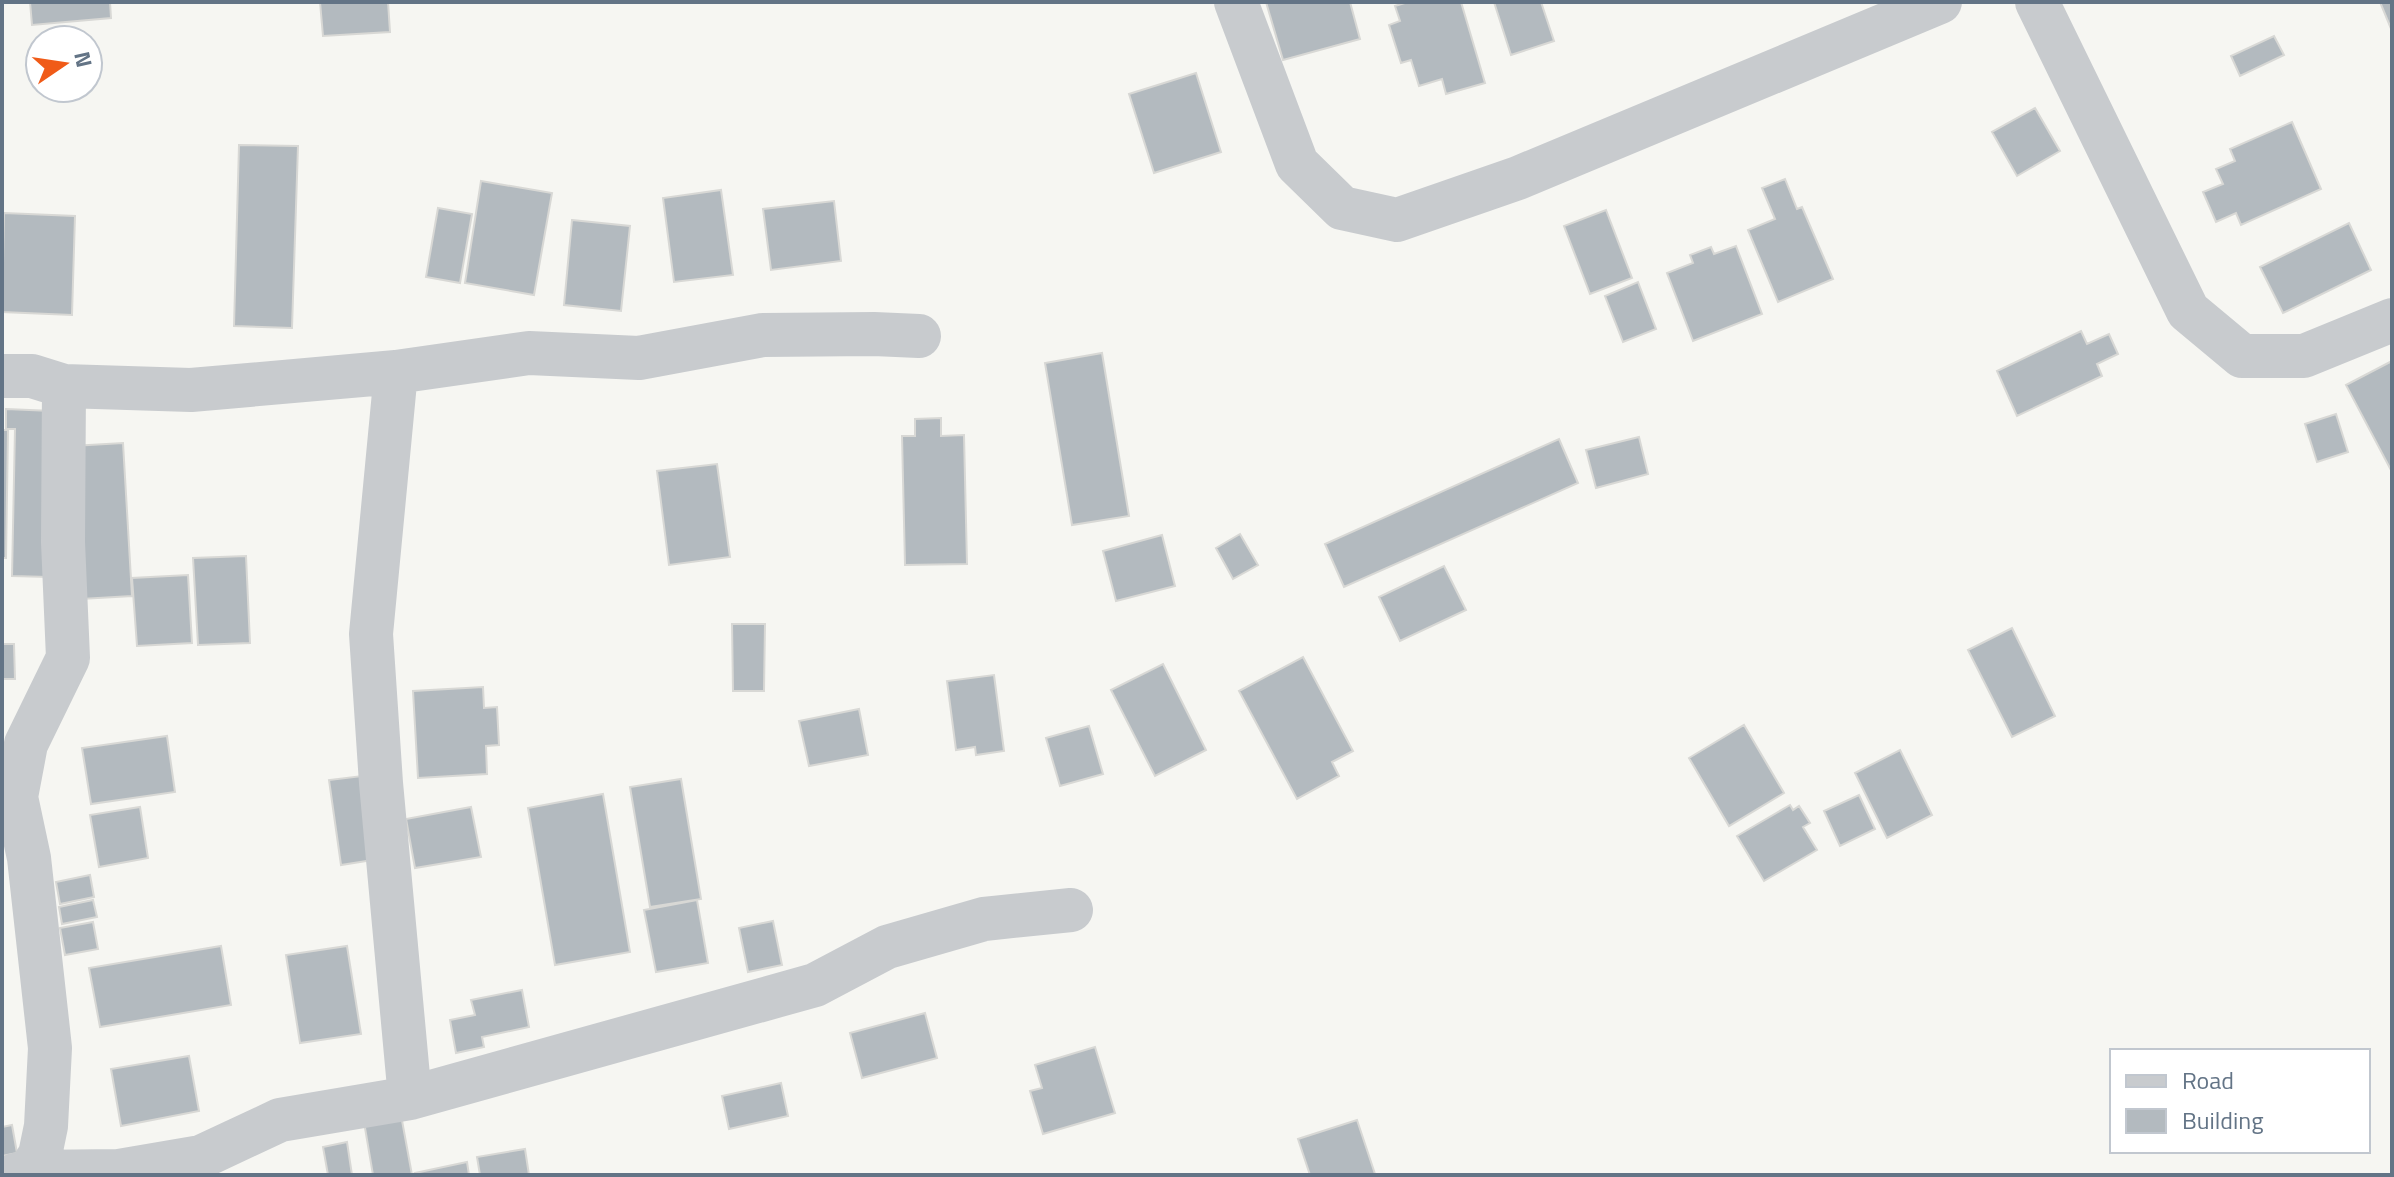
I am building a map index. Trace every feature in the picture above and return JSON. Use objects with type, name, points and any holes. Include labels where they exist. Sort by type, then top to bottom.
[{"type":"street","points":[[1236,2],[1297,164],[1342,208],[1397,220],[1518,178],[1940,2]]},
{"type":"street","points":[[2037,2],[2188,311],[2242,356],[2304,356],[2392,320]]},
{"type":"street","points":[[2,376],[32,376],[64,386],[191,390],[396,372],[529,353],[639,358],[763,335],[919,336]]},
{"type":"street","points":[[396,372],[371,634],[381,783],[410,1098]]},
{"type":"street","points":[[22,1173],[40,1155],[46,1126],[50,1048],[29,858],[16,797],[26,744],[68,658],[63,542],[64,386]]},
{"type":"street","points":[[22,1173],[119,1171],[201,1157],[280,1120],[410,1098],[815,985],[887,947],[984,919],[1071,910]]},
{"type":"building","points":[[30,2],[110,2],[111,18],[32,24]]},
{"type":"building","points":[[320,2],[388,2],[390,32],[323,36]]},
{"type":"building","points":[[1266,2],[1350,2],[1360,39],[1283,60]]},
{"type":"building","points":[[1408,2],[1461,2],[1485,83],[1446,94],[1442,79],[1419,86],[1411,60],[1401,63],[1389,25],[1400,21],[1395,6]]},
{"type":"building","points":[[1494,2],[1541,2],[1554,41],[1511,55]]},
{"type":"building","points":[[2380,2],[2392,2],[2392,31]]},
{"type":"building","points":[[2274,36],[2284,55],[2240,76],[2231,56]]},
{"type":"building","points":[[1196,73],[1221,152],[1154,173],[1129,94]]},
{"type":"building","points":[[2035,108],[2060,151],[2017,176],[1992,132]]},
{"type":"building","points":[[2292,122],[2321,189],[2241,225],[2236,213],[2216,222],[2203,192],[2223,184],[2216,169],[2235,161],[2230,149]]},
{"type":"building","points":[[239,145],[298,146],[292,328],[234,326]]},
{"type":"building","points":[[1785,179],[1797,209],[1802,207],[1833,279],[1778,302],[1748,230],[1775,219],[1762,188]]},
{"type":"building","points":[[481,181],[552,193],[534,295],[465,283]]},
{"type":"building","points":[[721,190],[733,275],[674,282],[663,198]]},
{"type":"building","points":[[834,201],[841,261],[771,270],[763,209]]},
{"type":"building","points":[[438,208],[472,214],[460,283],[426,277]]},
{"type":"building","points":[[1606,210],[1632,278],[1590,294],[1564,226]]},
{"type":"building","points":[[4,213],[75,216],[72,315],[2,312]]},
{"type":"building","points":[[572,220],[630,226],[621,311],[564,305]]},
{"type":"building","points":[[2349,223],[2371,270],[2283,313],[2260,267]]},
{"type":"building","points":[[1736,246],[1762,314],[1693,341],[1667,273],[1693,263],[1690,255],[1711,247],[1714,254]]},
{"type":"building","points":[[1638,282],[1656,329],[1623,342],[1605,296]]},
{"type":"building","points":[[2081,331],[2087,344],[2109,334],[2118,354],[2097,364],[2102,376],[2017,416],[1997,371]]},
{"type":"building","points":[[1102,353],[1129,516],[1072,525],[1045,363]]},
{"type":"building","points":[[2392,361],[2392,472],[2346,385]]},
{"type":"building","points":[[6,409],[52,411],[49,577],[12,576],[15,429],[6,429]]},
{"type":"building","points":[[2336,414],[2348,452],[2317,462],[2305,424]]},
{"type":"building","points":[[941,418],[941,436],[964,435],[967,564],[905,565],[902,436],[915,436],[915,419]]},
{"type":"building","points":[[2,430],[8,430],[6,558],[2,558]]},
{"type":"building","points":[[1639,437],[1648,474],[1596,488],[1586,450]]},
{"type":"building","points":[[1559,439],[1578,483],[1344,587],[1325,544]]},
{"type":"building","points":[[123,443],[132,596],[81,599],[72,446]]},
{"type":"building","points":[[717,464],[730,557],[669,565],[657,471]]},
{"type":"building","points":[[1240,534],[1258,565],[1233,579],[1216,548]]},
{"type":"building","points":[[1162,535],[1175,586],[1116,601],[1103,551]]},
{"type":"building","points":[[246,556],[250,643],[198,645],[193,558]]},
{"type":"building","points":[[1444,566],[1466,610],[1400,641],[1379,597]]},
{"type":"building","points":[[188,575],[192,643],[137,646],[132,578]]},
{"type":"building","points":[[732,624],[765,624],[764,691],[733,691]]},
{"type":"building","points":[[2012,628],[2055,716],[2012,737],[1968,650]]},
{"type":"building","points":[[2,644],[14,644],[15,679],[2,679]]},
{"type":"building","points":[[1303,657],[1353,751],[1332,762],[1339,776],[1297,799],[1239,691]]},
{"type":"building","points":[[1163,664],[1206,750],[1155,776],[1111,690]]},
{"type":"building","points":[[994,675],[1004,751],[976,755],[975,747],[956,750],[947,681]]},
{"type":"building","points":[[483,687],[484,708],[497,707],[499,745],[486,746],[487,774],[418,778],[413,691]]},
{"type":"building","points":[[859,709],[868,755],[809,766],[799,721]]},
{"type":"building","points":[[1744,725],[1784,793],[1729,826],[1689,758]]},
{"type":"building","points":[[1089,726],[1103,774],[1060,786],[1046,738]]},
{"type":"building","points":[[167,736],[175,792],[91,804],[82,748]]},
{"type":"building","points":[[1900,750],[1932,815],[1887,838],[1855,773]]},
{"type":"building","points":[[362,776],[373,860],[341,865],[329,780]]},
{"type":"building","points":[[681,779],[701,899],[650,907],[630,787]]},
{"type":"building","points":[[603,794],[630,952],[555,965],[528,808]]},
{"type":"building","points":[[1859,795],[1875,829],[1840,846],[1824,811]]},
{"type":"building","points":[[1790,805],[1793,810],[1799,806],[1810,823],[1803,827],[1817,850],[1764,881],[1737,836]]},
{"type":"building","points":[[140,807],[148,858],[99,867],[90,815]]},
{"type":"building","points":[[471,807],[481,857],[415,868],[406,819]]},
{"type":"building","points":[[90,875],[94,897],[60,904],[56,882]]},
{"type":"building","points":[[93,900],[97,917],[62,924],[59,907]]},
{"type":"building","points":[[697,900],[708,963],[656,972],[644,910]]},
{"type":"building","points":[[773,921],[782,965],[748,972],[739,928]]},
{"type":"building","points":[[93,922],[98,949],[65,955],[60,928]]},
{"type":"building","points":[[221,946],[231,1005],[100,1027],[89,968]]},
{"type":"building","points":[[347,946],[361,1034],[300,1043],[286,955]]},
{"type":"building","points":[[522,990],[529,1027],[482,1037],[484,1047],[456,1053],[450,1020],[475,1015],[471,1000]]},
{"type":"building","points":[[925,1013],[937,1058],[862,1078],[850,1033]]},
{"type":"building","points":[[1095,1047],[1115,1113],[1043,1134],[1030,1091],[1042,1088],[1035,1065]]},
{"type":"building","points":[[189,1056],[199,1111],[121,1126],[111,1069]]},
{"type":"building","points":[[781,1083],[788,1116],[729,1129],[722,1096]]},
{"type":"building","points":[[401,1115],[412,1175],[373,1175],[364,1122]]},
{"type":"building","points":[[1357,1120],[1375,1174],[1310,1175],[1298,1139]]},
{"type":"building","points":[[12,1125],[17,1153],[2,1156],[2,1127]]},
{"type":"building","points":[[347,1142],[352,1175],[328,1175],[323,1147]]},
{"type":"building","points":[[525,1149],[529,1175],[480,1175],[477,1157]]},
{"type":"building","points":[[467,1162],[469,1175],[415,1173]]}]
